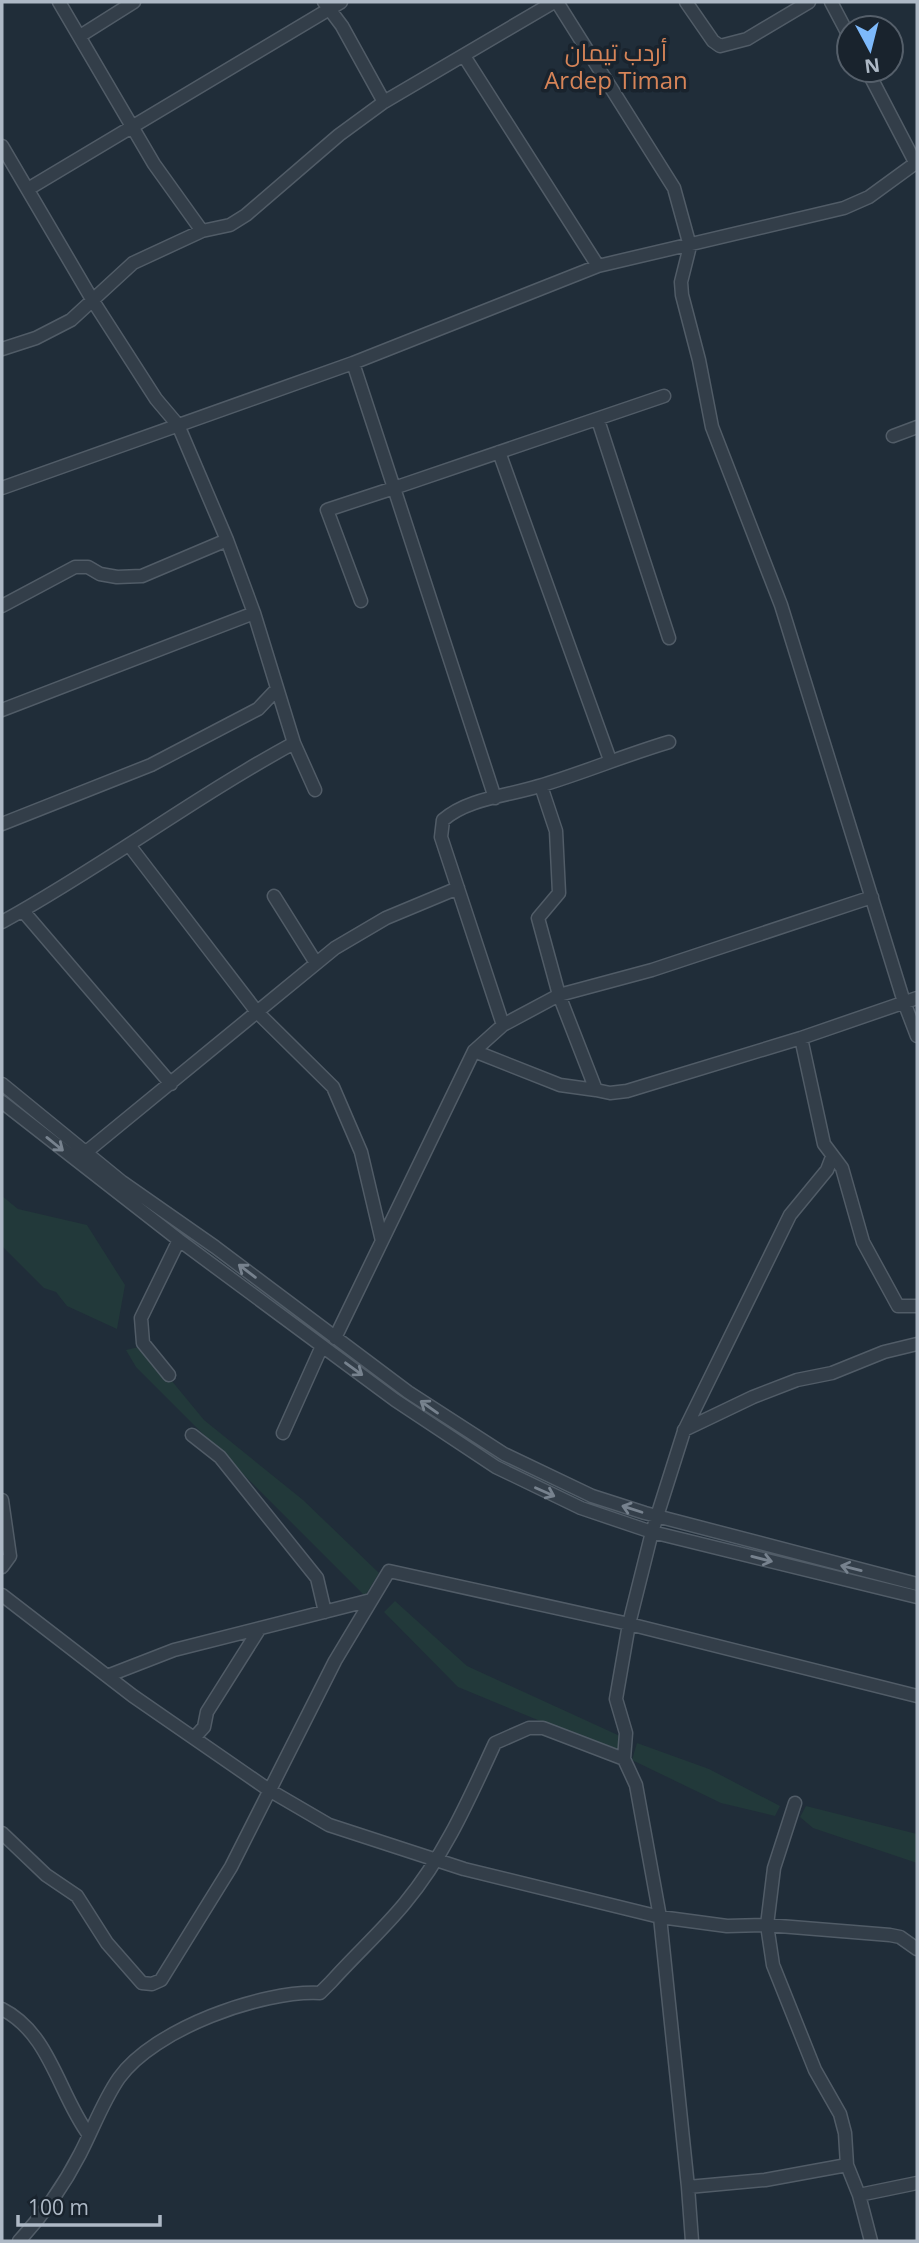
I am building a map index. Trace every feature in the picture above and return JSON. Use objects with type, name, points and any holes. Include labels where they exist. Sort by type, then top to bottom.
[{"type":"street","points":[[59,2],[154,164],[202,231]]},
{"type":"street","points":[[80,36],[134,2]]},
{"type":"street","points":[[28,189],[327,6],[341,2]]},
{"type":"street","points":[[2,349],[36,338],[71,320],[133,263],[202,231],[230,225],[246,215],[340,135],[384,102],[556,2],[674,188],[690,246],[681,282],[682,295],[699,360],[712,427],[781,605],[904,1002],[917,1036]]},
{"type":"street","points":[[686,2],[713,41],[720,46],[747,40],[809,2]]},
{"type":"street","points":[[327,6],[342,26],[384,102]]},
{"type":"street","points":[[464,56],[598,266]]},
{"type":"street","points":[[2,488],[353,363],[598,266],[844,208],[869,197],[916,162],[874,84]]},
{"type":"street","points":[[2,146],[93,300],[156,399],[178,425],[227,540],[254,613],[294,743],[315,790]]},
{"type":"street","points":[[353,363],[495,798]]},
{"type":"street","points":[[361,601],[327,510],[664,396]]},
{"type":"street","points":[[597,420],[669,638]]},
{"type":"street","points":[[893,436],[917,427]]},
{"type":"street","points":[[499,452],[610,760]]},
{"type":"street","points":[[2,606],[75,566],[129,578],[142,576],[227,540]]},
{"type":"street","points":[[2,710],[254,613]]},
{"type":"street","points":[[2,824],[151,765],[258,709],[277,689]]},
{"type":"street","points":[[503,1025],[441,837],[440,824],[453,810],[541,786],[668,742]]},
{"type":"street","points":[[2,922],[129,845],[221,783],[294,743]]},
{"type":"street","points":[[541,786],[555,831],[559,893],[538,919],[559,995],[596,1090]]},
{"type":"street","points":[[129,845],[257,1012],[333,1087],[360,1152],[382,1241]]},
{"type":"street","points":[[86,1153],[335,948],[386,918],[458,888]]},
{"type":"street","points":[[274,896],[316,963]]},
{"type":"street","points":[[335,1338],[474,1051],[503,1025],[559,995],[652,970],[872,897]]},
{"type":"street","points":[[23,911],[171,1084]]},
{"type":"street","points":[[474,1051],[560,1084],[610,1093],[627,1091],[801,1038],[917,998]]},
{"type":"street","points":[[801,1038],[824,1144],[842,1168],[863,1242],[898,1306],[917,1306]]},
{"type":"street","points":[[2,1084],[86,1153],[335,1338],[454,1424],[504,1454],[592,1496],[715,1534],[917,1584]]},
{"type":"street","points":[[2,1102],[178,1240],[322,1346],[496,1467],[581,1508],[652,1532],[917,1597]]},
{"type":"street","points":[[692,2241],[660,1917],[636,1785],[624,1759],[626,1733],[616,1699],[629,1624],[652,1532],[684,1431],[790,1215],[827,1170],[832,1157]]},
{"type":"street","points":[[169,1375],[143,1343],[141,1318],[178,1240]]},
{"type":"street","points":[[684,1431],[753,1396],[797,1380],[832,1373],[884,1352],[917,1344]]},
{"type":"street","points":[[283,1433],[322,1346]]},
{"type":"street","points":[[192,1435],[220,1457],[317,1578],[325,1612]]},
{"type":"street","points":[[2,1500],[10,1556],[2,1567]]},
{"type":"street","points":[[2,1833],[46,1875],[77,1896],[107,1943],[142,1983],[152,1984],[161,1980],[231,1867],[335,1661],[388,1571],[629,1624],[917,1696]]},
{"type":"street","points":[[2,1595],[107,1676],[194,1738],[269,1790],[329,1825],[437,1860],[660,1917],[727,1926],[767,1925],[890,1935],[900,1937],[917,1949]]},
{"type":"street","points":[[107,1676],[174,1650],[371,1600]]},
{"type":"street","points":[[194,1738],[204,1727],[207,1712],[260,1628]]},
{"type":"street","points":[[19,2241],[52,2205],[120,2077],[152,2049],[206,2016],[303,1992],[320,1993],[405,1904],[437,1860],[454,1832],[495,1743],[529,1728],[543,1728],[624,1759]]},
{"type":"street","points":[[795,1803],[774,1868],[767,1925],[778,1976],[815,2070],[840,2114],[845,2133],[847,2165],[859,2195],[870,2241]]},
{"type":"street","points":[[2,2009],[18,2017],[33,2032],[76,2118],[89,2136]]},
{"type":"street","points":[[688,2187],[765,2180],[847,2165]]},
{"type":"street","points":[[859,2195],[917,2183]]},
{"type":"green space","points":[[2,1196],[18,1209],[87,1225],[125,1285],[117,1329],[67,1306],[56,1292],[44,1288],[2,1246]]},
{"type":"green space","points":[[143,1346],[204,1420],[303,1500],[379,1573],[365,1596],[136,1367],[126,1350]]},
{"type":"green space","points":[[395,1601],[467,1666],[620,1736],[620,1754],[458,1687],[384,1612]]},
{"type":"green space","points":[[637,1743],[709,1769],[780,1806],[775,1816],[721,1803],[632,1760]]},
{"type":"green space","points":[[806,1806],[917,1834],[917,1863],[813,1828],[800,1817]]},
{"type":"district","name":"أردب تيمان Ardep Timan","points":[[616,67]]}]
